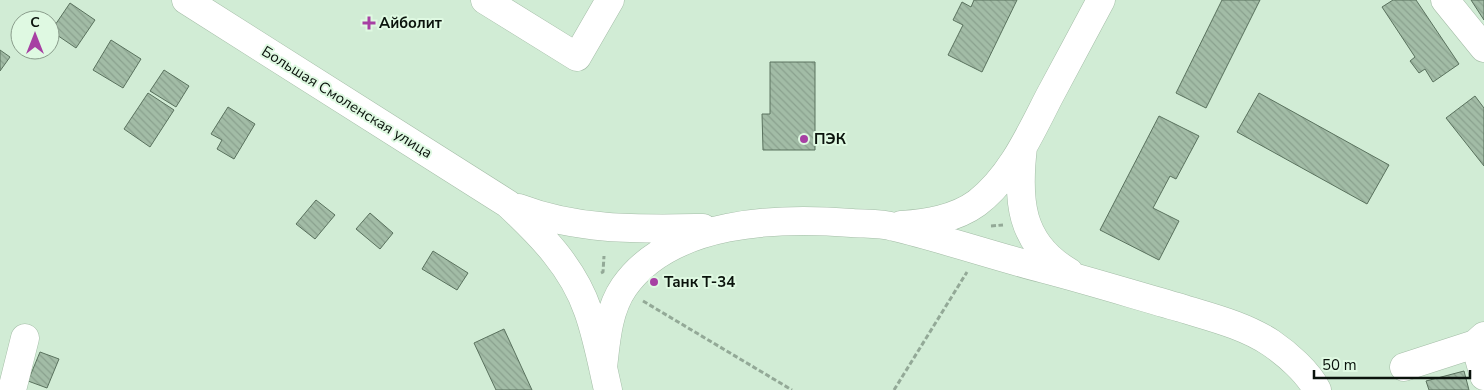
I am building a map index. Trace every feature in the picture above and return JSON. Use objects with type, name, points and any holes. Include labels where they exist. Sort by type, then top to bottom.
[{"type":"main road","name":"Большая Смоленская улица","points":[[186,0],[508,204],[541,235],[561,259],[577,284],[588,311],[606,379]]},
{"type":"main road","points":[[486,0],[577,57],[610,0]]},
{"type":"main road","points":[[606,379],[607,334],[613,312],[624,287],[648,262],[672,248],[722,227],[770,222],[824,220],[892,226],[928,223],[950,217],[975,204],[992,189],[1023,147],[1101,0]]},
{"type":"main road","points":[[1445,0],[1484,48]]},
{"type":"main road","points":[[1023,147],[1019,196],[1024,219],[1032,236],[1043,252],[1060,266],[1081,279]]},
{"type":"main road","name":"Большая Смоленская улица","points":[[508,204],[544,218],[604,228],[722,227]]},
{"type":"main road","points":[[892,226],[978,252],[1081,279],[1231,324],[1270,342],[1294,362],[1317,390]]},
{"type":"main road","points":[[12,390],[25,338]]},
{"type":"main road","points":[[1404,367],[1480,340],[1484,376]]},
{"type":"path","points":[[596,276],[603,272],[604,256]]},
{"type":"path","points":[[894,390],[971,265]]},
{"type":"path","points":[[638,298],[792,390]]},
{"type":"building","points":[[974,0],[1017,0],[982,72],[948,55],[963,25],[953,20],[962,2],[971,7]]},
{"type":"building","points":[[1222,0],[1260,0],[1206,108],[1176,93]]},
{"type":"building","points":[[1393,0],[1416,0],[1459,64],[1433,82],[1425,69],[1419,73],[1410,61],[1415,57],[1382,7]]},
{"type":"building","points":[[1471,0],[1484,0],[1484,20]]},
{"type":"building","points":[[70,3],[95,20],[76,48],[60,37],[60,18]]},
{"type":"building","points":[[111,40],[141,59],[123,88],[93,70]]},
{"type":"building","points":[[0,50],[10,57],[0,71]]},
{"type":"building","points":[[770,62],[815,62],[815,150],[763,150],[762,114],[770,114]]},
{"type":"building","points":[[164,70],[189,86],[176,107],[150,91]]},
{"type":"building","points":[[148,93],[174,110],[150,147],[124,129]]},
{"type":"building","points":[[1259,93],[1389,165],[1367,204],[1237,132]]},
{"type":"building","points":[[1475,96],[1484,108],[1484,166],[1446,118]]},
{"type":"building","points":[[228,107],[255,124],[234,159],[217,149],[222,140],[211,134]]},
{"type":"building","points":[[1159,116],[1199,136],[1176,179],[1170,176],[1153,208],[1179,221],[1159,260],[1100,230]]},
{"type":"building","points":[[316,200],[335,215],[315,239],[296,224]]},
{"type":"building","points":[[370,213],[393,233],[380,249],[356,229]]},
{"type":"building","points":[[433,251],[468,273],[457,290],[422,269]]},
{"type":"building","points":[[504,329],[532,390],[496,390],[474,343]]},
{"type":"building","points":[[40,352],[59,359],[47,388],[28,381]]},
{"type":"building","points":[[1464,371],[1469,390],[1429,390],[1426,381]]},
{"type":"place","name":"Айболит","points":[[369,23]]},
{"type":"place","name":"ПЭК","points":[[804,139]]},
{"type":"place","name":"Танк Т-34","points":[[654,282]]}]
